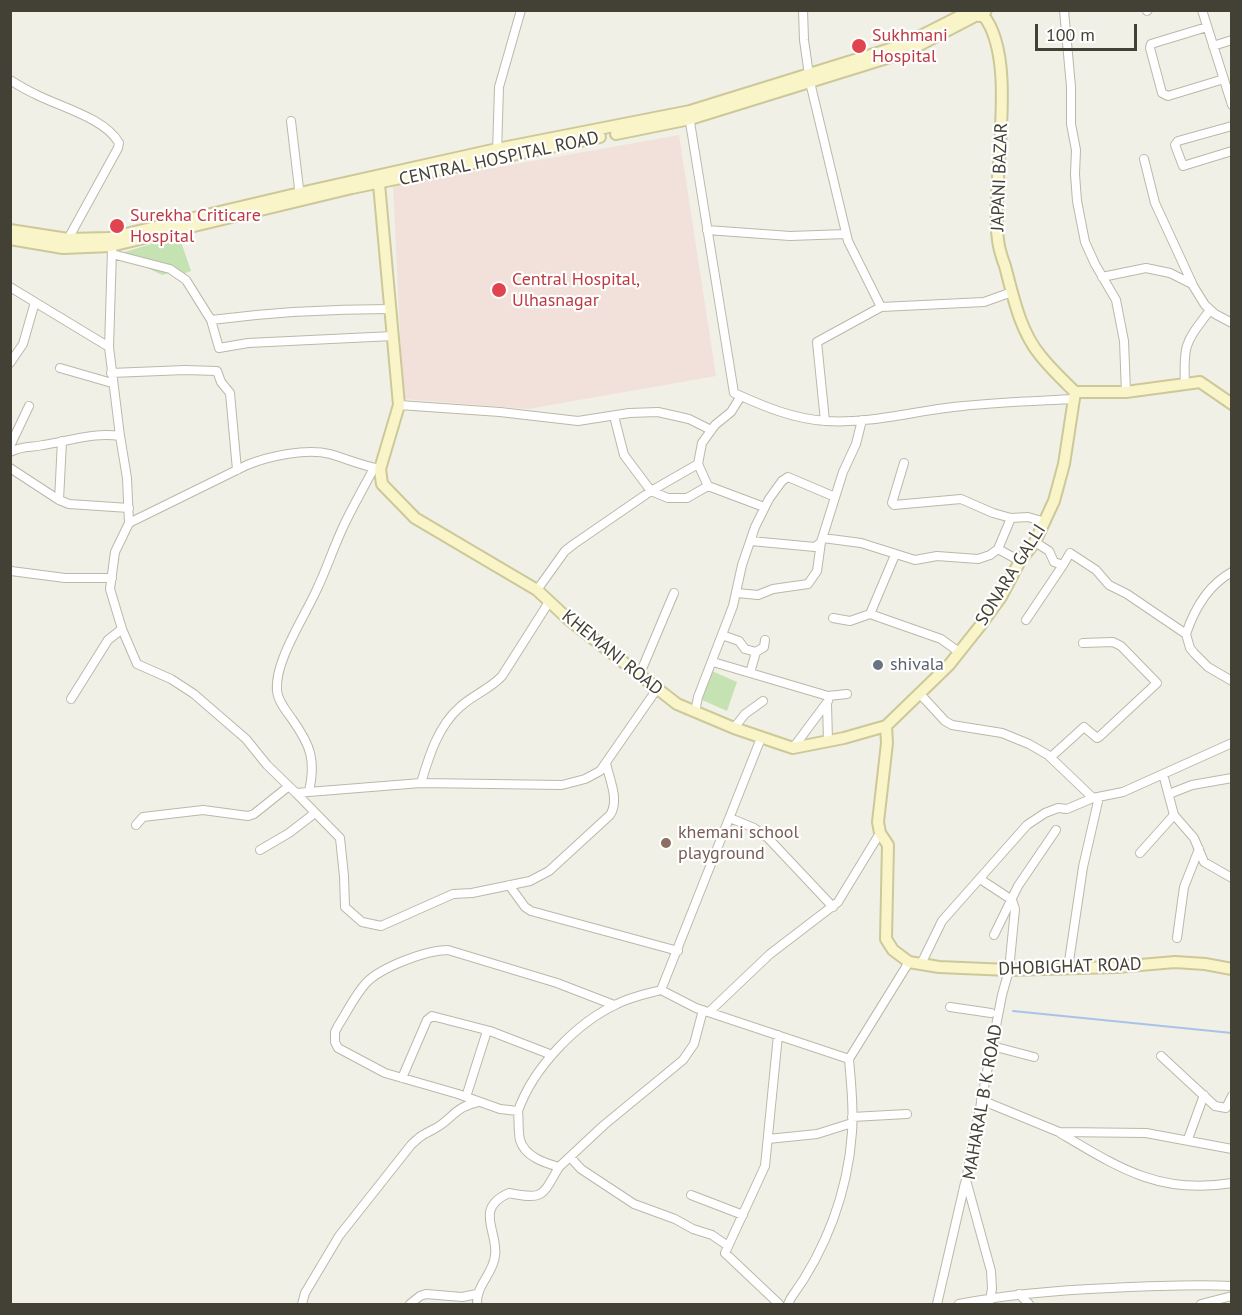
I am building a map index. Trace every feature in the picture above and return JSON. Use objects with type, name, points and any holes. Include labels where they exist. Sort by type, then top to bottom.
[{"type":"street","points":[[497,153],[499,87],[521,10]]},
{"type":"street","points":[[803,10],[810,78],[846,234],[881,307]]},
{"type":"street","points":[[1064,10],[1071,87],[1071,124],[1076,150],[1077,201],[1085,242],[1116,300],[1122,331],[1126,392]]},
{"type":"street","points":[[1202,10],[1232,105]]},
{"type":"street","name":"CENTRAL HOSPITAL ROAD","points":[[10,239],[63,248],[111,246],[300,197],[497,153],[689,115],[906,52],[979,13]]},
{"type":"street","name":"JAPANI BAZAR","points":[[979,13],[988,21],[994,38],[1003,98],[997,206],[998,241],[1025,332],[1039,355],[1074,395]]},
{"type":"street","points":[[1207,27],[1151,44],[1150,48],[1162,93],[1168,96],[1224,79]]},
{"type":"street","points":[[1213,46],[1232,40]]},
{"type":"street","points":[[10,80],[93,120],[110,131],[119,143],[68,239]]},
{"type":"street","points":[[689,115],[734,393],[772,410],[825,421],[862,420],[964,406],[1126,392],[1200,382],[1232,404]]},
{"type":"street","points":[[291,121],[300,197]]},
{"type":"street","points":[[1232,126],[1178,141],[1175,145],[1183,166],[1232,151]]},
{"type":"street","points":[[1144,159],[1155,203],[1192,284],[1204,305],[1232,323]]},
{"type":"street","points":[[309,792],[313,775],[313,759],[278,694],[277,681],[281,664],[317,590],[343,526],[377,468],[399,405],[378,180]]},
{"type":"street","name":"CENTRAL HOSPITAL ROAD","points":[[10,230],[111,246]]},
{"type":"street","points":[[707,230],[790,236],[846,234]]},
{"type":"street","points":[[393,336],[248,343],[219,348],[212,320],[186,279],[170,268],[111,246],[109,347],[112,383],[127,478],[129,523],[115,552],[110,589],[122,629],[137,664],[194,694],[246,739],[267,765],[340,838],[345,907],[362,922],[381,926],[453,894],[530,881],[549,871],[610,815],[615,807],[606,763]]},
{"type":"street","points":[[1102,276],[1132,269],[1154,268],[1176,275],[1192,284]]},
{"type":"street","points":[[10,287],[109,347]]},
{"type":"street","points":[[825,421],[817,342],[881,307],[984,302],[1012,292]]},
{"type":"street","points":[[10,363],[22,344],[35,302]]},
{"type":"street","points":[[212,320],[260,313],[317,309],[390,309]]},
{"type":"street","points":[[1185,384],[1185,347],[1210,310]]},
{"type":"street","points":[[60,368],[112,383]]},
{"type":"street","points":[[111,373],[217,371],[221,382],[230,393],[237,470]]},
{"type":"street","name":"SONARA GALLI","points":[[886,726],[959,652],[1001,597],[1020,561],[1035,542],[1054,501],[1064,464],[1074,395]]},
{"type":"street","points":[[741,396],[731,412],[711,430],[702,443],[698,464],[708,486],[764,507]]},
{"type":"street","points":[[399,405],[500,412],[578,421],[629,413],[658,412],[688,419],[711,430]]},
{"type":"street","points":[[11,442],[29,406]]},
{"type":"street","points":[[614,416],[624,455],[651,491],[668,498],[687,498],[708,486]]},
{"type":"street","points":[[737,593],[758,595],[773,589],[808,584],[817,571],[822,540],[835,497],[856,444],[862,420]]},
{"type":"street","points":[[10,452],[24,446],[40,446],[107,434],[120,436]]},
{"type":"street","points":[[59,500],[62,441]]},
{"type":"street","points":[[129,523],[267,457],[310,452],[328,454],[377,468]]},
{"type":"street","points":[[904,463],[892,503],[894,505],[961,499],[1011,518],[1028,517],[1045,522]]},
{"type":"street","points":[[537,590],[565,551],[651,491],[698,464]]},
{"type":"street","points":[[10,468],[69,504],[129,508]]},
{"type":"street","name":"KHEMANI ROAD","points":[[377,468],[382,484],[415,518],[537,590],[639,676],[677,704],[734,728],[793,748],[886,726]]},
{"type":"street","points":[[695,712],[700,689],[713,662],[737,593],[742,565],[764,507],[782,481],[788,477],[835,497]]},
{"type":"street","points":[[751,542],[815,547],[822,540],[861,543],[915,560],[937,556],[978,559],[998,549],[1011,518]]},
{"type":"street","points":[[1035,542],[1048,552],[1054,562],[1063,565]]},
{"type":"street","points":[[998,549],[1020,561]]},
{"type":"street","points":[[1026,620],[1070,553],[1096,570],[1109,585],[1127,594],[1186,634]]},
{"type":"street","points":[[870,614],[895,555]]},
{"type":"street","points":[[10,571],[65,578],[112,578]]},
{"type":"street","points":[[1232,572],[1217,581],[1208,592],[1192,617],[1186,634],[1194,653],[1208,667],[1232,681]]},
{"type":"street","points":[[639,676],[674,593]]},
{"type":"street","points":[[422,783],[431,752],[449,719],[459,708],[502,676],[549,602]]},
{"type":"street","points":[[833,618],[850,621],[870,614],[941,639],[959,652]]},
{"type":"street","points":[[71,699],[108,640],[122,629]]},
{"type":"street","points":[[722,635],[739,641],[745,649],[756,652]]},
{"type":"street","points":[[750,673],[756,652],[764,647],[765,640]]},
{"type":"street","points":[[1051,757],[1084,727],[1096,738],[1099,737],[1157,683],[1121,646],[1113,642],[1083,643]]},
{"type":"street","points":[[713,662],[828,698],[847,694]]},
{"type":"street","points":[[296,793],[422,783],[562,785],[585,779],[600,771],[657,689]]},
{"type":"street","points":[[920,694],[945,721],[952,725],[1002,734],[1029,744],[1051,757],[1096,798]]},
{"type":"street","points":[[828,698],[828,741]]},
{"type":"street","points":[[793,748],[828,698]]},
{"type":"street","points":[[734,728],[744,714],[763,701]]},
{"type":"street","points":[[886,726],[887,743],[878,822],[880,833],[888,845],[886,939],[893,950],[915,963]]},
{"type":"street","points":[[661,990],[761,738]]},
{"type":"street","points":[[788,1305],[818,1257],[835,1214],[850,1158],[852,1120],[849,1059],[942,921],[1027,825],[1045,813],[1058,808],[1067,809],[1096,798],[1123,792],[1232,743]]},
{"type":"street","points":[[1164,774],[1174,815],[1194,838],[1201,857],[1208,866],[1232,878]]},
{"type":"street","points":[[1169,794],[1203,783],[1232,778]]},
{"type":"street","points":[[136,825],[143,817],[203,810],[248,816],[254,814],[289,786]]},
{"type":"street","points":[[1068,968],[1096,798]]},
{"type":"street","points":[[260,850],[289,833],[315,813]]},
{"type":"street","points":[[1140,853],[1174,815]]},
{"type":"street","points":[[730,818],[754,828],[768,838],[833,907]]},
{"type":"street","points":[[994,935],[1018,886],[1056,830]]},
{"type":"street","points":[[477,1305],[477,1294],[495,1256],[489,1227],[490,1212],[494,1203],[508,1193],[528,1197],[538,1196],[544,1192],[559,1167],[604,1125],[683,1060],[694,1044],[706,1011],[770,954],[833,907],[844,894],[880,833]]},
{"type":"street","points":[[1178,938],[1184,887],[1199,849]]},
{"type":"street","points":[[980,879],[1012,900]]},
{"type":"street","points":[[509,885],[525,907],[531,911],[678,951]]},
{"type":"street","name":"MAHARAL B K ROAD","points":[[990,1301],[991,1271],[966,1180],[1002,995],[1009,970],[1015,909],[1012,900]]},
{"type":"street","points":[[518,1111],[500,1109],[385,1074],[343,1052],[335,1042],[335,1032],[365,984],[372,978],[381,972],[429,953],[448,950],[557,983],[614,1005]]},
{"type":"street","name":"DHOBIGHAT ROAD","points":[[915,963],[959,969],[1009,970],[1117,967],[1175,962],[1205,963],[1232,969]]},
{"type":"street","points":[[559,1167],[539,1161],[528,1152],[520,1141],[518,1111],[530,1082],[552,1055],[574,1032],[614,1005],[661,990],[706,1011],[849,1059]]},
{"type":"street","points":[[950,1007],[991,1013]]},
{"type":"street","points":[[402,1078],[427,1020],[432,1016],[487,1031],[552,1055]]},
{"type":"street","points":[[466,1097],[487,1031]]},
{"type":"street","points":[[778,1035],[765,1167],[725,1253],[779,1305]]},
{"type":"street","points":[[992,1046],[1034,1057]]},
{"type":"street","points":[[1161,1056],[1215,1106],[1226,1108],[1232,1096]]},
{"type":"street","points":[[1188,1139],[1204,1095]]},
{"type":"street","points":[[981,1100],[1059,1132],[1116,1166],[1151,1180],[1187,1186],[1232,1183]]},
{"type":"street","points":[[302,1305],[305,1293],[339,1236],[411,1145],[424,1132],[435,1129],[456,1110],[466,1104],[479,1101]]},
{"type":"street","points":[[768,1139],[817,1134],[852,1120],[907,1114]]},
{"type":"street","points":[[1059,1132],[1146,1133],[1232,1149]]},
{"type":"street","points":[[570,1157],[581,1169],[634,1204],[712,1235],[728,1246]]},
{"type":"street","points":[[937,1305],[966,1180]]},
{"type":"street","points":[[691,1195],[743,1215]]},
{"type":"street","points":[[959,1305],[1019,1294],[1161,1285],[1232,1286]]},
{"type":"street","points":[[410,1305],[426,1294],[462,1297],[477,1294]]},
{"type":"street","points":[[1019,1294],[1029,1305]]},
{"type":"street","points":[[1201,1305],[1232,1296]]},
{"type":"shaded area","name":"Central Hospital, Ulhasnagar","points":[[679,135],[716,376],[528,409],[403,399],[393,186]]},
{"type":"green space","points":[[179,236],[191,271],[177,276],[175,271],[162,275],[121,253]]},
{"type":"green space","points":[[712,671],[737,682],[727,711],[700,699]]},
{"type":"waterway","points":[[1013,1011],[1232,1033]]},
{"type":"place","name":"Sukhmani Hospital","points":[[859,46]]},
{"type":"place","name":"Surekha Criticare Hospital","points":[[117,226]]},
{"type":"place","name":"Central Hospital, Ulhasnagar","points":[[499,290]]},
{"type":"place","name":"shivala","points":[[878,665]]},
{"type":"place","name":"khemani school playground","points":[[666,843]]}]
